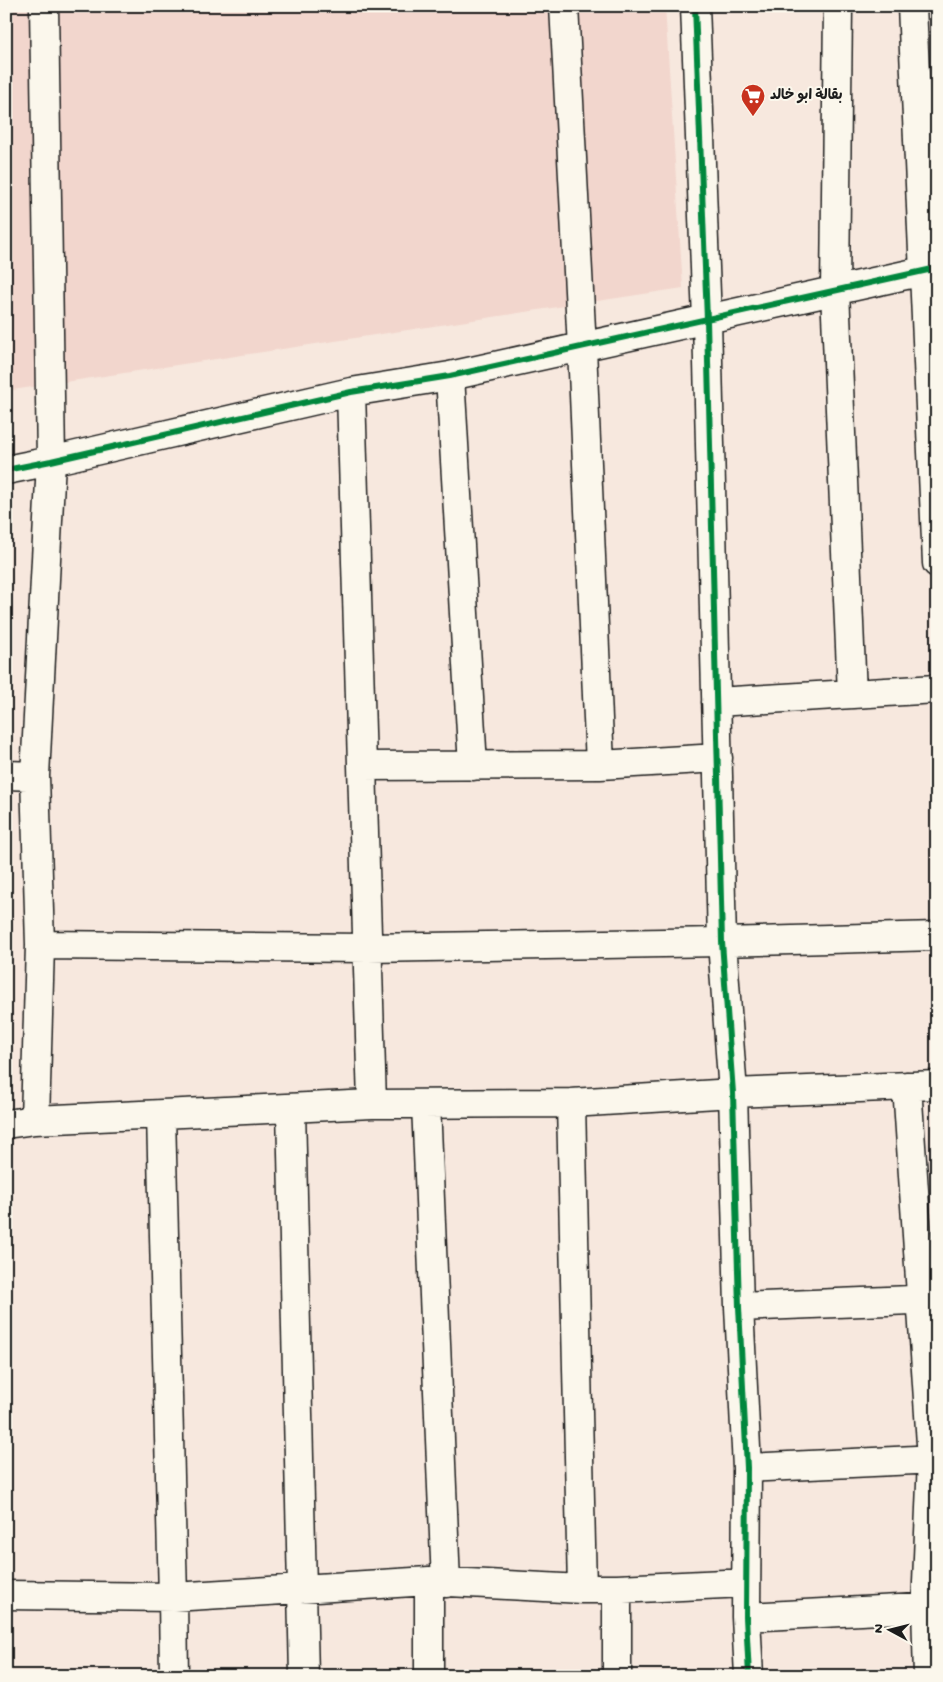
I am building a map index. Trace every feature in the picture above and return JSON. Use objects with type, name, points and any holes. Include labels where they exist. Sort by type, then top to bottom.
[{"type":"street","points":[[35,1120],[40,945],[35,776],[51,462],[44,6]]},
{"type":"street","points":[[564,6],[582,348],[600,765]]},
{"type":"street","points":[[695,6],[707,320],[722,942],[733,1093],[739,1308],[747,1468],[746,1617],[749,1676]]},
{"type":"street","points":[[838,6],[835,291],[852,694]]},
{"type":"street","points":[[912,6],[930,269],[937,563]]},
{"type":"street","points":[[6,470],[51,462],[351,392],[450,376],[582,348],[930,269]]},
{"type":"street","points":[[450,376],[473,766]]},
{"type":"street","points":[[351,392],[372,1104]]},
{"type":"street","points":[[716,702],[937,689]]},
{"type":"street","points":[[362,766],[600,765],[718,758]]},
{"type":"street","points":[[6,775],[35,776]]},
{"type":"street","points":[[40,945],[368,948],[937,936]]},
{"type":"street","points":[[6,1124],[35,1120],[372,1104],[571,1103],[733,1093],[937,1085]]},
{"type":"street","points":[[907,1086],[929,1299],[934,1459],[928,1676]]},
{"type":"street","points":[[571,1103],[582,1589]]},
{"type":"street","points":[[426,1104],[437,1582],[429,1676]]},
{"type":"street","points":[[290,1108],[304,1676]]},
{"type":"street","points":[[161,1115],[174,1676]]},
{"type":"street","points":[[739,1308],[929,1299]]},
{"type":"street","points":[[747,1468],[934,1459]]},
{"type":"street","points":[[6,1594],[173,1597],[437,1582],[582,1589],[746,1583]]},
{"type":"street","points":[[617,1589],[617,1676]]},
{"type":"street","points":[[746,1617],[931,1607]]},
{"type":"shaded area","points":[[6,6],[665,6],[683,288],[6,391]]},
{"type":"cycle path","points":[[695,6],[707,320],[722,942],[733,1093],[739,1307],[747,1468],[746,1617],[749,1676]]},
{"type":"cycle path","points":[[6,470],[351,392],[450,376],[937,268]]},
{"type":"place","name":"بقالة ابو خالد","points":[[753,117]]}]
